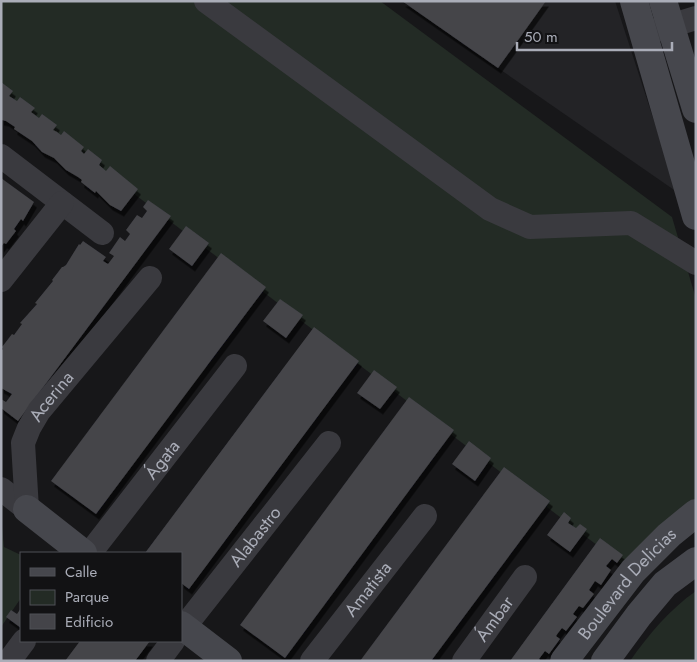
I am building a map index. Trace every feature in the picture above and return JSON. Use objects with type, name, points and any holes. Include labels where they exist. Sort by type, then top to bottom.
[{"type":"main road","points":[[634,1],[696,216]]},
{"type":"main road","points":[[677,15],[696,109]]},
{"type":"main road","points":[[27,508],[83,552]]},
{"type":"main road","name":"Boulevard Delicias","points":[[564,661],[633,571],[669,535],[696,513]]},
{"type":"main road","name":"Boulevard Delicias","points":[[605,661],[638,614],[665,584],[696,561]]},
{"type":"main road","points":[[182,632],[228,661]]},
{"type":"street","points":[[206,1],[490,209],[530,227],[632,223],[696,263]]},
{"type":"street","points":[[644,34],[677,15]]},
{"type":"street","points":[[1,156],[102,233]]},
{"type":"street","points":[[1,280],[62,204]]},
{"type":"street","name":"Acerina","points":[[27,508],[23,443],[29,428],[39,411],[150,278]]},
{"type":"street","name":"Ágata","points":[[91,552],[235,366]]},
{"type":"street","name":"Alabastro","points":[[182,628],[329,443]]},
{"type":"street","points":[[1,489],[27,508]]},
{"type":"street","name":"Amatista","points":[[312,661],[425,516]]},
{"type":"street","name":"Ámbar","points":[[464,661],[525,577]]},
{"type":"street","points":[[9,661],[23,642]]},
{"type":"street","name":"Alabastro","points":[[158,661],[172,642]]},
{"type":"shaded area","points":[[402,1],[615,1],[677,192],[498,68]]},
{"type":"green space","points":[[1,1],[380,1],[672,217],[696,299],[696,514],[639,577],[1,93]]},
{"type":"green space","points":[[1,516],[4,547],[20,555],[20,599],[1,627]]},
{"type":"green space","points":[[696,591],[696,661],[630,661],[660,623]]},
{"type":"building","points":[[402,1],[546,1],[498,68]]},
{"type":"building","points":[[1,82],[13,91],[9,96],[17,101],[20,97],[35,108],[31,112],[39,118],[42,114],[57,125],[53,130],[61,135],[64,131],[84,147],[81,151],[84,154],[88,149],[102,160],[99,165],[106,171],[110,166],[138,189],[121,211],[110,205],[96,191],[95,193],[54,158],[42,152],[32,141],[14,129],[15,127],[1,120]]},
{"type":"building","points":[[1,178],[34,202],[23,221],[21,219],[14,229],[16,231],[6,244],[4,243],[1,247]]},
{"type":"building","points":[[148,200],[171,216],[18,421],[1,408],[1,399],[6,402],[12,394],[1,388],[2,347],[12,334],[14,335],[22,324],[20,323],[37,304],[35,303],[62,267],[66,265],[79,244],[83,241],[106,257],[103,261],[108,264],[114,256],[109,253],[120,237],[125,241],[130,234],[126,230],[137,215],[142,218],[147,211],[143,207]]},
{"type":"building","points":[[186,226],[209,243],[192,266],[169,249]]},
{"type":"building","points":[[221,253],[266,287],[96,514],[51,481]]},
{"type":"building","points":[[280,299],[303,315],[286,338],[263,321]]},
{"type":"building","points":[[314,327],[359,361],[189,589],[182,584],[182,552],[146,552]]},
{"type":"building","points":[[374,370],[397,387],[380,409],[357,393]]},
{"type":"building","points":[[409,397],[454,430],[285,658],[240,625]]},
{"type":"building","points":[[469,441],[491,458],[475,481],[452,464]]},
{"type":"building","points":[[504,467],[550,501],[431,661],[360,661]]},
{"type":"building","points":[[564,512],[571,518],[568,523],[576,528],[580,524],[587,529],[570,552],[547,535]]},
{"type":"building","points":[[600,538],[623,555],[617,563],[612,559],[606,566],[611,570],[601,585],[595,581],[589,590],[594,594],[583,608],[579,606],[573,614],[577,617],[566,631],[562,628],[558,633],[556,636],[560,639],[549,654],[545,651],[539,659],[541,661],[510,661]]},
{"type":"building","points":[[11,610],[17,614],[20,610],[20,627],[6,617]]},
{"type":"building","points":[[79,642],[149,642],[135,661],[65,661]]}]
